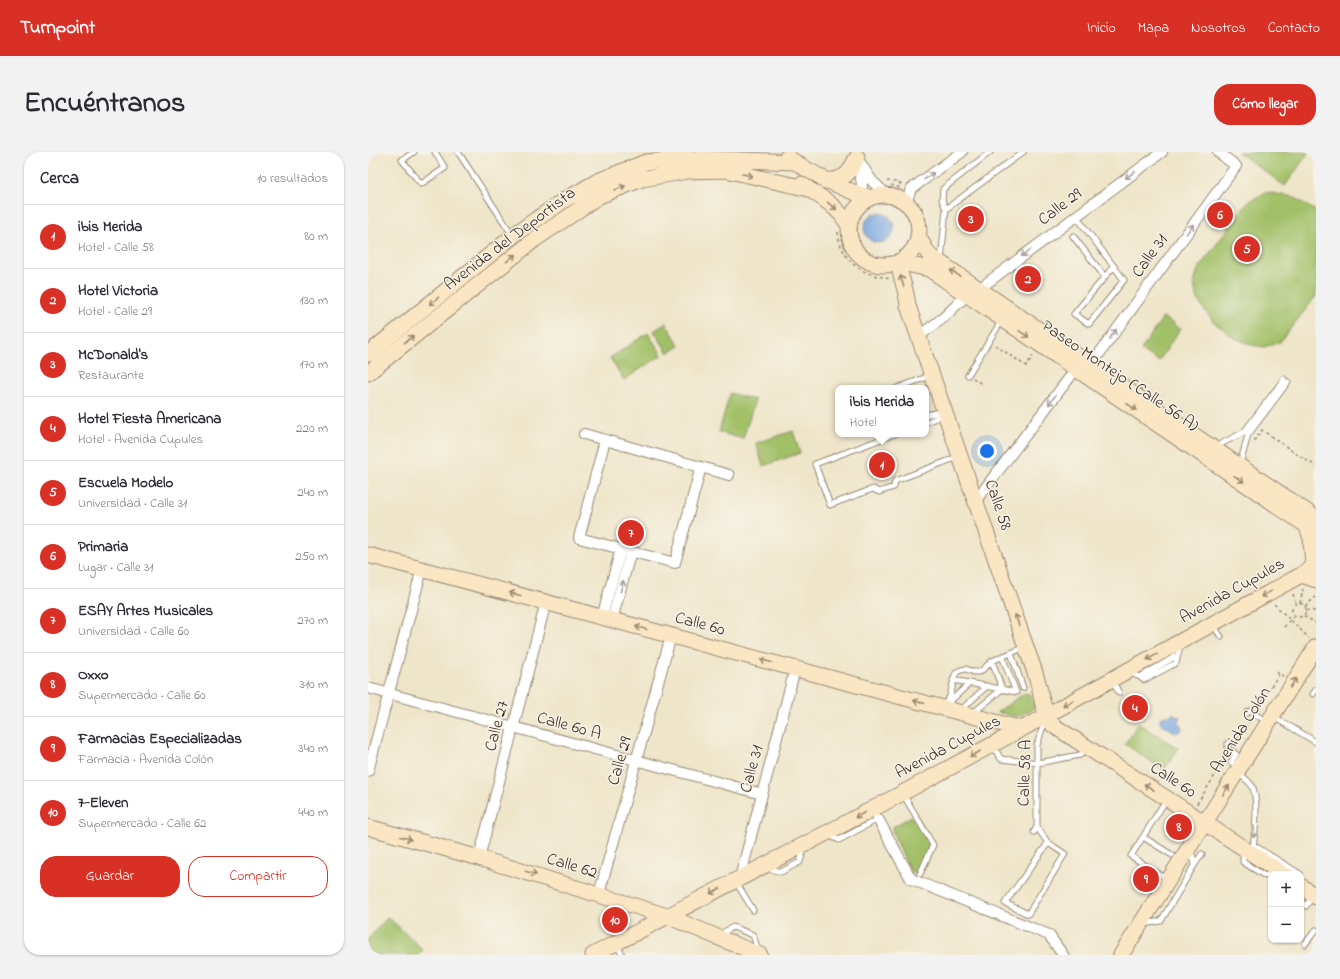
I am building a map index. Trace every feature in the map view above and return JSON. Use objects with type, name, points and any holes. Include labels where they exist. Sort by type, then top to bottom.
[{"type":"main road","points":[[708,158],[726,152]]},
{"type":"main road","points":[[752,152],[810,189],[838,211],[845,219],[844,229],[850,242],[864,260],[881,265],[889,265],[898,262],[912,251],[923,235],[918,228],[917,219],[908,199],[895,197],[887,190],[879,196],[864,199],[826,181],[780,152]]},
{"type":"main road","points":[[826,181],[837,180],[846,176],[856,154]]},
{"type":"main road","name":"Avenida del Deportista","points":[[368,372],[385,350],[513,236],[563,201],[598,181],[646,162],[688,158],[708,158],[794,162]]},
{"type":"main road","name":"Avenida del Deportista","points":[[368,354],[385,350],[534,240],[598,196],[642,179],[687,171],[726,170],[810,189]]},
{"type":"main road","points":[[844,229],[864,199]]},
{"type":"main road","points":[[563,201],[573,214]]},
{"type":"main road","name":"Paseo Montejo (Calle 56 A)","points":[[923,235],[929,255],[973,292],[1003,320],[1076,369],[1313,521]]},
{"type":"main road","name":"Paseo Montejo (Calle 56 A)","points":[[898,262],[929,269],[973,292],[1091,365],[1239,466],[1313,521]]},
{"type":"main road","name":"Calle 58","points":[[898,262],[899,272],[908,300],[908,306],[1026,647],[1038,683],[1046,716]]},
{"type":"main road","points":[[1310,574],[1313,521]]},
{"type":"main road","name":"Calle 60","points":[[368,555],[942,708],[968,719],[1022,729]]},
{"type":"main road","name":"Avenida Cupules","points":[[593,955],[619,949],[666,916],[882,804],[1046,716],[1126,671],[1179,648],[1213,623],[1310,574]]},
{"type":"main road","name":"Avenida Colón","points":[[1121,955],[1143,917],[1169,880],[1196,850],[1205,823],[1271,720],[1313,649]]},
{"type":"main road","name":"Calle 60","points":[[1046,716],[1049,722],[1054,726],[1205,823],[1249,849],[1279,871]]},
{"type":"main road","name":"Calle 62","points":[[368,827],[599,894],[666,916],[760,955]]},
{"type":"street","points":[[908,199],[911,189],[962,152]]},
{"type":"street","name":"Calle 29","points":[[918,336],[943,318],[973,292],[1162,152]]},
{"type":"street","name":"Calle 31","points":[[1091,365],[1236,166],[1218,152]]},
{"type":"street","points":[[856,154],[872,181],[887,190]]},
{"type":"street","points":[[856,154],[864,199]]},
{"type":"street","points":[[976,500],[1076,369]]},
{"type":"street","points":[[584,434],[729,475]]},
{"type":"street","points":[[605,440],[579,538],[675,563],[701,467]]},
{"type":"street","points":[[607,619],[621,549]]},
{"type":"street","points":[[607,619],[631,551]]},
{"type":"street","points":[[368,771],[422,569]]},
{"type":"street","name":"Calle 27","points":[[479,858],[546,602]]},
{"type":"street","name":"Calle 29","points":[[599,894],[671,636]]},
{"type":"street","name":"Calle 31","points":[[737,879],[762,794],[795,669]]},
{"type":"street","name":"Calle 60 A","points":[[368,688],[762,794]]},
{"type":"street","points":[[878,819],[912,879],[1049,935],[1063,955]]},
{"type":"lane","points":[[414,152],[402,160],[421,184],[445,168],[435,152]]},
{"type":"lane","points":[[458,152],[513,236]]},
{"type":"lane","points":[[941,264],[946,209],[942,200],[943,189],[990,152]]},
{"type":"lane","points":[[946,209],[1023,152]]},
{"type":"lane","points":[[1076,216],[1114,266],[1124,280],[1089,324],[1074,314],[1114,266]]},
{"type":"lane","points":[[1073,236],[1104,277]]},
{"type":"lane","points":[[968,375],[1003,320]]},
{"type":"lane","points":[[905,385],[932,375]]},
{"type":"lane","points":[[1212,448],[1244,432],[1286,380],[1248,435],[1239,466]]},
{"type":"lane","points":[[929,415],[945,413]]},
{"type":"lane","points":[[929,421],[945,413]]},
{"type":"lane","points":[[887,437],[815,464],[830,505],[873,489],[879,492],[894,487],[896,480],[961,456]]},
{"type":"lane","points":[[1213,623],[1221,636]]},
{"type":"lane","points":[[942,708],[950,696],[953,680],[957,672],[966,669],[974,672],[980,672],[992,661],[1026,647]]},
{"type":"lane","points":[[1126,671],[1140,677],[1179,648]]},
{"type":"lane","points":[[1011,653],[1023,688]]},
{"type":"lane","points":[[953,680],[1016,692],[1002,656]]},
{"type":"lane","points":[[992,661],[1002,689]]},
{"type":"lane","points":[[1112,679],[1119,693]]},
{"type":"lane","points":[[942,708],[970,683]]},
{"type":"lane","points":[[968,719],[987,686]]},
{"type":"lane","points":[[968,719],[1002,689]]},
{"type":"lane","points":[[1247,713],[1250,711],[1316,742]]},
{"type":"lane","name":"Calle 58 A","points":[[1046,716],[1037,745],[1038,763],[1036,830],[1048,843]]},
{"type":"lane","points":[[1228,743],[1228,749],[1236,754],[1231,762],[1252,786],[1254,793],[1256,804],[1249,849],[1305,888]]},
{"type":"lane","points":[[992,745],[1001,759],[1038,763],[1080,755],[1088,748]]},
{"type":"lane","points":[[902,793],[933,846],[920,874]]},
{"type":"lane","points":[[1167,798],[1131,856],[1169,880]]},
{"type":"lane","points":[[825,834],[839,840],[878,819],[882,804]]},
{"type":"lane","points":[[1143,837],[1172,855]]},
{"type":"lane","points":[[1048,843],[1065,854],[1028,914],[1005,904],[1026,873],[1048,843]]},
{"type":"lane","points":[[1195,864],[1196,850]]},
{"type":"lane","points":[[1143,917],[1161,921],[1195,864],[1196,850]]},
{"type":"lane","points":[[737,879],[753,910]]},
{"type":"lane","points":[[1306,944],[1316,930]]},
{"type":"path","points":[[887,190],[898,187],[906,190],[908,199],[919,204],[923,210],[928,225],[923,235]]},
{"type":"path","points":[[879,204],[890,204],[899,209],[906,216],[910,226],[909,236],[905,246],[898,253],[889,257],[878,257],[869,253],[862,246],[857,236],[857,226],[861,216],[869,208],[879,204]]},
{"type":"path","points":[[844,229],[838,238],[842,250],[850,261],[860,270],[891,280]]},
{"type":"path","points":[[989,341],[1026,366],[1033,356]]},
{"type":"path","points":[[968,375],[983,385]]},
{"type":"path","points":[[1254,442],[1262,430],[1316,466]]},
{"type":"path","points":[[1300,603],[1310,574]]},
{"type":"path","points":[[1292,589],[1296,604]]},
{"type":"path","points":[[1305,606],[1316,597]]},
{"type":"path","points":[[1271,601],[1290,620],[1313,649]]},
{"type":"path","points":[[1294,616],[1292,609],[1296,604],[1300,603],[1305,606],[1306,610],[1304,616]]},
{"type":"path","points":[[1306,610],[1316,611]]},
{"type":"path","points":[[1284,627],[1294,616]]},
{"type":"path","points":[[1294,616],[1299,618],[1304,616],[1316,623]]},
{"type":"path","points":[[1196,806],[1277,675],[1276,672]]},
{"type":"path","points":[[1277,675],[1286,678]]},
{"type":"path","points":[[968,719],[975,742]]},
{"type":"green space","points":[[1238,152],[1309,152],[1285,186]]},
{"type":"green space","points":[[1266,192],[1294,197],[1316,211],[1316,296],[1280,342],[1264,347],[1251,345],[1233,337],[1215,323],[1202,307],[1196,296],[1194,283],[1198,269],[1248,202]]},
{"type":"green space","points":[[1163,317],[1180,329],[1159,361],[1141,350]]},
{"type":"green space","points":[[666,323],[680,346],[668,353],[654,331]]},
{"type":"green space","points":[[648,333],[662,355],[624,380],[610,358]]},
{"type":"green space","points":[[730,393],[755,400],[743,439],[719,432]]},
{"type":"green space","points":[[793,431],[800,453],[763,466],[756,443]]},
{"type":"green space","points":[[1025,693],[1031,695],[1035,708],[1017,717],[997,712]]},
{"type":"green space","points":[[1138,723],[1178,748],[1164,770],[1125,744]]},
{"type":"green space","points":[[915,814],[933,845],[920,874],[910,871],[893,833],[893,827]]},
{"type":"green space","points":[[388,917],[423,950],[418,955],[368,955],[368,939]]},
{"type":"water","points":[[879,213],[885,214],[893,222],[893,234],[885,242],[879,243],[873,242],[865,234],[864,228],[865,222],[873,214]]},
{"type":"water","points":[[1172,713],[1181,718],[1178,722],[1181,725],[1182,730],[1176,733],[1161,724],[1160,719],[1166,715],[1169,717]]},
{"type":"place","name":"Primaria","points":[[1220,215]]},
{"type":"place","name":"McDonald's","points":[[971,219]]},
{"type":"place","name":"Escuela Modelo","points":[[1247,249]]},
{"type":"place","name":"Hotel Victoria","points":[[1028,279]]},
{"type":"place","name":"ibis Merida","points":[[882,465]]},
{"type":"place","name":"ESAY Artes Musicales","points":[[631,533]]},
{"type":"place","name":"Hotel Fiesta Americana","points":[[1135,708]]},
{"type":"place","name":"Oxxo","points":[[1179,827]]},
{"type":"place","name":"Farmacias Especializadas","points":[[1146,879]]},
{"type":"place","name":"7-Eleven","points":[[615,920]]}]
